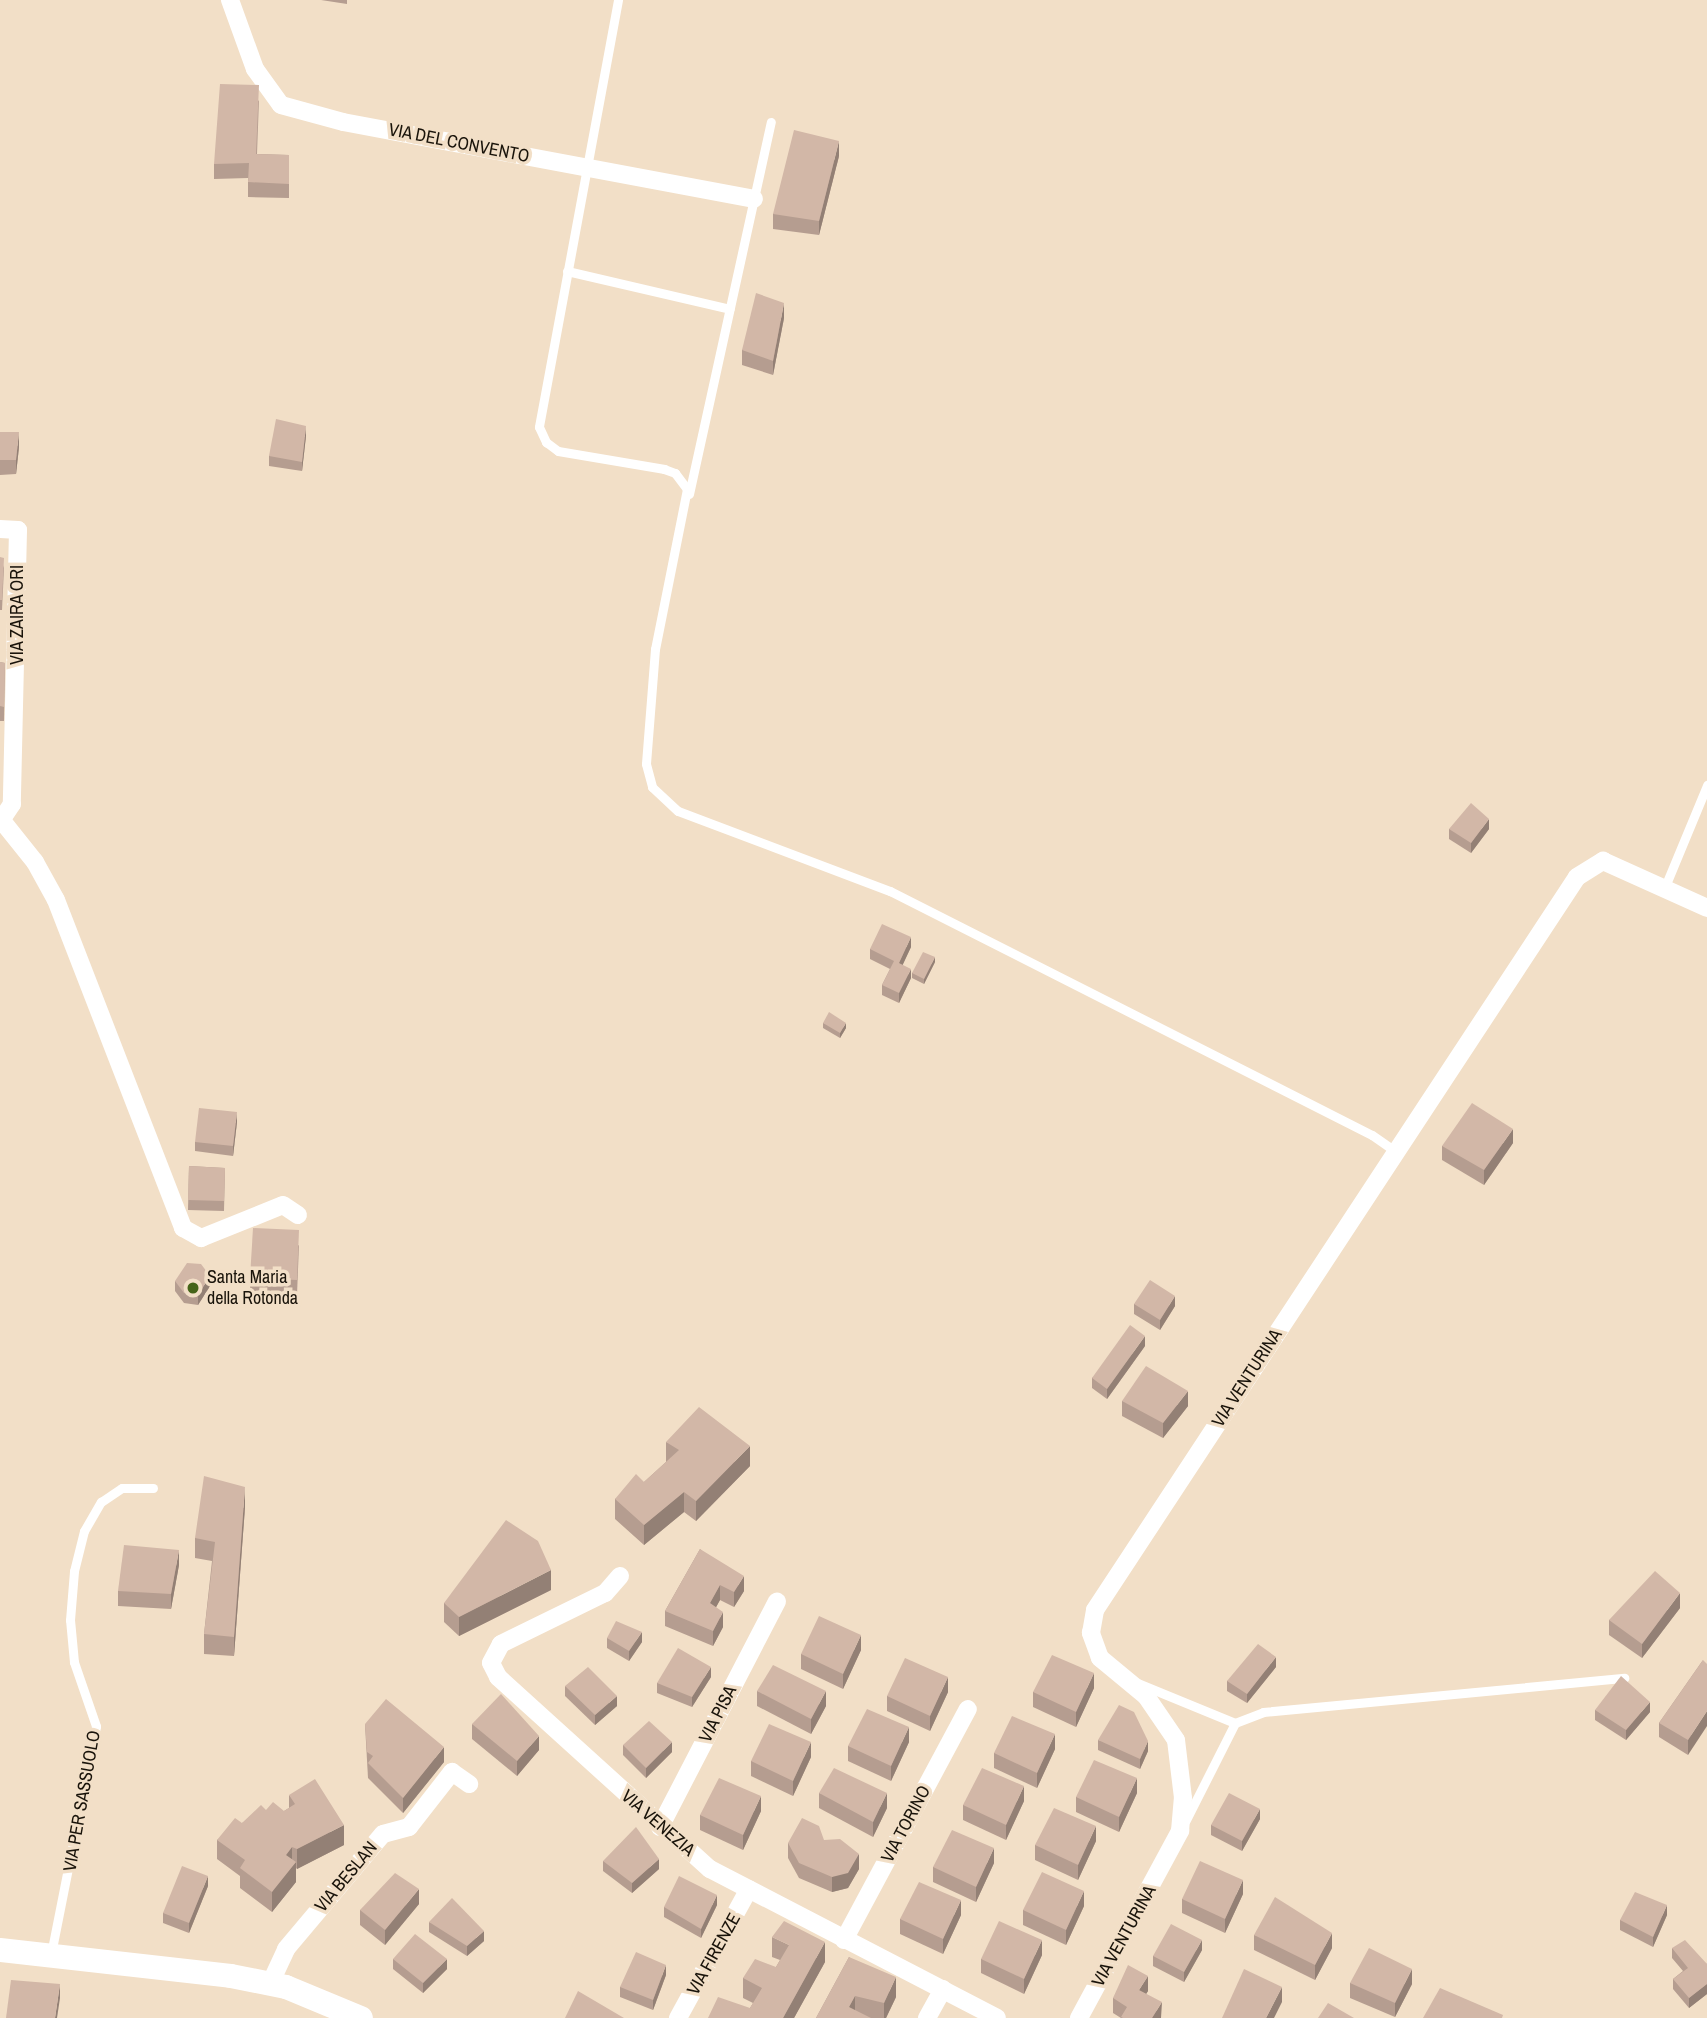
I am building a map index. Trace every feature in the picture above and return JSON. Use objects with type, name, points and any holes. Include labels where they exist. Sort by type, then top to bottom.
[{"type":"main road","points":[[0,1950],[190,1970],[270,1984],[361,2018]]},
{"type":"street","name":"VIA DEL CONVENTO","points":[[230,0],[255,69],[281,105],[343,122],[754,199]]},
{"type":"street","name":"VIA ZAIRA ORI","points":[[1,822],[12,804],[9,529]]},
{"type":"street","points":[[1,822],[35,862],[57,900],[183,1228],[201,1238],[283,1205],[298,1214]]},
{"type":"street","name":"VIA VENTURINA","points":[[1079,2018],[1180,1831],[1183,1798],[1176,1740],[1146,1696],[1100,1658],[1091,1633],[1094,1611],[1395,1152],[1586,868],[1603,861],[1707,908]]},
{"type":"street","name":"VIA VENEZIA","points":[[620,1576],[605,1593],[501,1644],[491,1664],[498,1677],[660,1827],[710,1869],[997,2018]]},
{"type":"street","name":"VIA PISA","points":[[660,1827],[777,1601]]},
{"type":"street","name":"VIA TORINO","points":[[844,1940],[968,1709]]},
{"type":"street","name":"VIA BESLAN","points":[[270,1984],[286,1949],[383,1834],[409,1827],[452,1772],[469,1784]]},
{"type":"street","name":"VIA FIRENZE","points":[[678,2018],[749,1889]]},
{"type":"street","points":[[927,2018],[943,1989]]},
{"type":"lane","points":[[618,0],[539,416],[542,436],[558,451],[676,473],[688,499]]},
{"type":"lane","points":[[771,122],[655,649],[646,764],[648,778],[659,797],[678,811],[890,891],[1372,1135],[1395,1152]]},
{"type":"lane","points":[[567,271],[730,309]]},
{"type":"lane","points":[[1664,889],[1707,785]]},
{"type":"lane","name":"VIA PER SASSUOLO","points":[[51,1955],[96,1726],[74,1662],[70,1620],[74,1571],[84,1531],[101,1502],[122,1488],[153,1488]]},
{"type":"lane","points":[[1180,1831],[1235,1723],[1263,1712],[1624,1678]]},
{"type":"lane","points":[[1127,1679],[1159,1688],[1235,1723]]},
{"type":"building","points":[[220,84],[259,85],[256,154],[289,155],[289,184],[248,182],[249,163],[214,164]]},
{"type":"building","points":[[794,130],[839,141],[819,221],[773,214]]},
{"type":"building","points":[[756,293],[784,303],[773,361],[742,350]]},
{"type":"building","points":[[276,419],[306,426],[302,462],[269,456]]},
{"type":"building","points":[[0,432],[19,432],[16,460],[0,460]]},
{"type":"building","points":[[0,557],[4,558],[2,600],[0,600]]},
{"type":"building","points":[[0,662],[5,663],[4,707],[0,706]]},
{"type":"building","points":[[1471,803],[1489,819],[1471,843],[1449,829]]},
{"type":"building","points":[[882,924],[911,937],[899,963],[911,969],[899,993],[882,985],[894,961],[870,949]]},
{"type":"building","points":[[923,952],[935,957],[924,979],[912,973]]},
{"type":"building","points":[[829,1012],[846,1023],[840,1033],[823,1023]]},
{"type":"building","points":[[1472,1103],[1513,1129],[1484,1170],[1442,1146]]},
{"type":"building","points":[[199,1108],[237,1112],[233,1146],[195,1142]]},
{"type":"building","points":[[189,1166],[225,1168],[224,1201],[188,1200]]},
{"type":"building","points":[[253,1228],[299,1230],[297,1280],[250,1278]]},
{"type":"building","points":[[187,1263],[201,1264],[210,1276],[198,1295],[184,1293],[175,1281]]},
{"type":"building","points":[[1150,1280],[1175,1296],[1160,1320],[1134,1304]]},
{"type":"building","points":[[1130,1325],[1145,1336],[1107,1389],[1092,1378]]},
{"type":"building","points":[[1146,1366],[1188,1391],[1163,1423],[1122,1401]]},
{"type":"building","points":[[699,1407],[750,1446],[696,1501],[684,1492],[644,1525],[615,1499],[636,1474],[644,1482],[679,1450],[666,1442]]},
{"type":"building","points":[[204,1476],[245,1487],[234,1637],[204,1634],[215,1542],[195,1538]]},
{"type":"building","points":[[506,1520],[538,1541],[551,1570],[459,1617],[444,1603]]},
{"type":"building","points":[[124,1545],[179,1550],[171,1594],[118,1591]]},
{"type":"building","points":[[700,1549],[744,1576],[734,1592],[720,1585],[710,1603],[723,1612],[713,1631],[665,1611]]},
{"type":"building","points":[[1655,1571],[1680,1593],[1642,1644],[1609,1620]]},
{"type":"building","points":[[819,1616],[861,1635],[843,1674],[801,1654]]},
{"type":"building","points":[[616,1621],[642,1632],[629,1651],[607,1638]]},
{"type":"building","points":[[1258,1644],[1276,1657],[1247,1694],[1227,1681]]},
{"type":"building","points":[[678,1648],[711,1667],[692,1697],[657,1683]]},
{"type":"building","points":[[1052,1655],[1094,1673],[1076,1712],[1033,1692]]},
{"type":"building","points":[[905,1658],[948,1677],[930,1716],[887,1696]]},
{"type":"building","points":[[1703,1660],[1707,1664],[1707,1711],[1688,1740],[1659,1723]]},
{"type":"building","points":[[773,1665],[826,1691],[811,1719],[757,1691]]},
{"type":"building","points":[[588,1667],[617,1696],[595,1715],[565,1686]]},
{"type":"building","points":[[1621,1676],[1650,1702],[1626,1730],[1595,1710]]},
{"type":"building","points":[[501,1694],[539,1736],[517,1761],[472,1724]]},
{"type":"building","points":[[386,1699],[444,1747],[403,1798],[368,1763],[373,1756],[367,1752],[365,1724]]},
{"type":"building","points":[[1119,1705],[1134,1712],[1148,1741],[1140,1759],[1098,1740]]},
{"type":"building","points":[[867,1709],[909,1727],[891,1766],[848,1746]]},
{"type":"building","points":[[1012,1716],[1055,1734],[1037,1773],[994,1753]]},
{"type":"building","points":[[649,1721],[672,1742],[646,1768],[623,1745]]},
{"type":"building","points":[[769,1724],[811,1742],[793,1781],[751,1761]]},
{"type":"building","points":[[1094,1760],[1137,1778],[1119,1817],[1076,1797]]},
{"type":"building","points":[[834,1768],[887,1793],[873,1822],[819,1793]]},
{"type":"building","points":[[982,1768],[1024,1786],[1006,1825],[963,1805]]},
{"type":"building","points":[[719,1778],[761,1796],[743,1835],[700,1815]]},
{"type":"building","points":[[315,1779],[344,1825],[297,1849],[292,1847],[286,1855],[296,1862],[272,1892],[240,1868],[245,1860],[217,1840],[235,1818],[242,1823],[261,1805],[266,1810],[273,1802],[284,1811],[295,1804],[289,1795]]},
{"type":"building","points":[[1229,1793],[1260,1809],[1242,1841],[1211,1825]]},
{"type":"building","points":[[1054,1808],[1096,1826],[1078,1865],[1035,1845]]},
{"type":"building","points":[[802,1818],[819,1826],[824,1840],[840,1839],[859,1854],[848,1873],[832,1877],[799,1863],[788,1843]]},
{"type":"building","points":[[636,1827],[659,1859],[632,1883],[603,1861]]},
{"type":"building","points":[[952,1830],[994,1848],[976,1887],[933,1867]]},
{"type":"building","points":[[1200,1861],[1243,1880],[1225,1919],[1182,1899]]},
{"type":"building","points":[[182,1866],[208,1876],[189,1923],[163,1913]]},
{"type":"building","points":[[1042,1872],[1084,1891],[1066,1930],[1023,1910]]},
{"type":"building","points":[[395,1873],[419,1889],[385,1930],[360,1910]]},
{"type":"building","points":[[679,1876],[717,1895],[701,1929],[664,1907]]},
{"type":"building","points":[[919,1882],[961,1900],[943,1939],[900,1919]]},
{"type":"building","points":[[1635,1892],[1667,1905],[1653,1937],[1620,1920]]},
{"type":"building","points":[[1275,1897],[1332,1933],[1315,1965],[1254,1935]]},
{"type":"building","points":[[452,1898],[484,1931],[467,1946],[429,1922]]},
{"type":"building","points":[[784,1921],[825,1942],[783,2018],[708,2018],[718,1997],[750,2008],[762,1988],[743,1978],[755,1959],[776,1967],[789,1945],[772,1937]]},
{"type":"building","points":[[999,1921],[1042,1940],[1024,1979],[981,1959]]},
{"type":"building","points":[[1171,1924],[1202,1940],[1184,1972],[1153,1956]]},
{"type":"building","points":[[415,1934],[447,1959],[423,1983],[393,1959]]},
{"type":"building","points":[[1685,1940],[1707,1964],[1707,1984],[1689,1998],[1673,1979],[1688,1968],[1672,1948]]},
{"type":"building","points":[[1369,1948],[1412,1969],[1395,2003],[1350,1983]]},
{"type":"building","points":[[636,1952],[666,1965],[653,2000],[620,1987]]},
{"type":"building","points":[[849,1957],[896,1977],[884,2003],[855,1996],[849,2007],[871,2018],[816,2018]]},
{"type":"building","points":[[1128,1965],[1148,1976],[1139,1990],[1162,2002],[1152,2018],[1121,2017],[1127,2007],[1113,1998]]},
{"type":"building","points":[[1244,1969],[1282,1987],[1266,2018],[1222,2018]]},
{"type":"building","points":[[11,1980],[60,1984],[55,2018],[6,2018]]},
{"type":"building","points":[[1440,1988],[1503,2015],[1502,2018],[1423,2018]]},
{"type":"building","points":[[578,1991],[624,2018],[565,2018]]},
{"type":"building","points":[[1328,2003],[1354,2018],[1318,2018]]},
{"type":"place","name":"Santa Maria della Rotonda","points":[[193,1288]]}]
